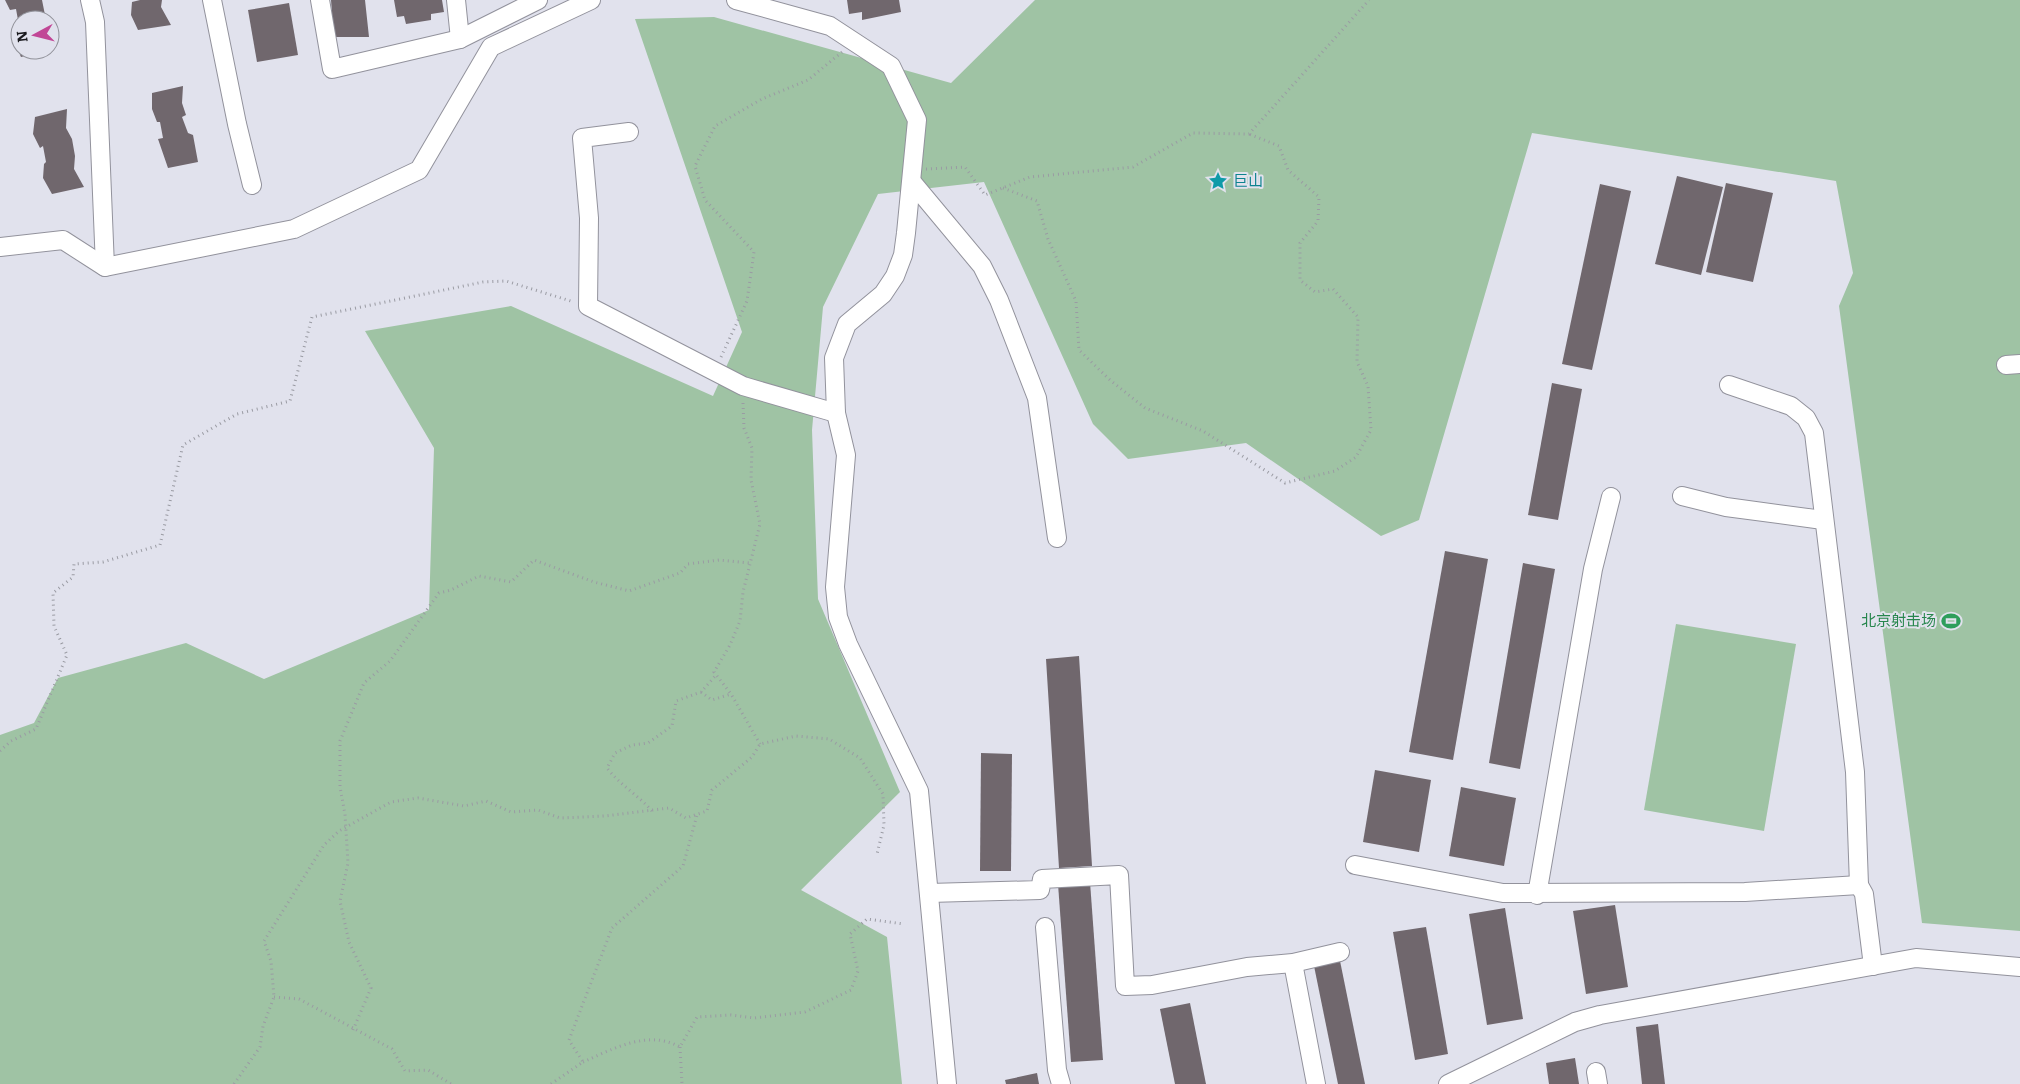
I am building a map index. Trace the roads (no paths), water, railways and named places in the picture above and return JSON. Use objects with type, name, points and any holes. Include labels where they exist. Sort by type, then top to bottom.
[{"type":"street","points":[[90,0],[95,22],[105,267]]},
{"type":"street","points":[[212,0],[237,124],[252,185]]},
{"type":"street","points":[[320,0],[332,69],[460,39],[538,0]]},
{"type":"street","points":[[456,0],[460,39]]},
{"type":"street","points":[[0,247],[63,240],[105,267],[294,229],[419,170],[491,47],[591,0]]},
{"type":"street","points":[[736,0],[830,26],[891,66],[917,120],[913,176],[903,255],[895,276],[883,294],[847,324],[834,358],[836,413],[846,455],[836,555],[835,587],[838,616],[848,644],[919,791],[947,1084]]},
{"type":"street","points":[[629,132],[582,138],[589,218],[588,306],[743,386],[836,413]]},
{"type":"street","points":[[913,176],[982,266],[999,300],[1038,398],[1057,538]]},
{"type":"street","points":[[1729,386],[1791,406],[1806,418],[1814,434],[1855,772],[1859,885],[1864,894],[1873,966]]},
{"type":"street","points":[[1682,496],[1726,507],[1823,520]]},
{"type":"street","points":[[1537,895],[1593,569],[1611,497]]},
{"type":"street","points":[[1355,865],[1503,893],[1537,895],[1745,892],[1859,885]]},
{"type":"street","points":[[928,893],[1040,890],[1042,879],[1119,875],[1125,986],[1152,985],[1247,967],[1292,964],[1340,952]]},
{"type":"street","points":[[1045,927],[1057,1070],[1061,1084]]},
{"type":"street","points":[[1448,1084],[1575,1022],[1600,1015],[1916,958],[2020,966]]},
{"type":"street","points":[[1292,964],[1316,1084]]},
{"type":"place","name":"巨山","points":[[1218,181]]},
{"type":"place","name":"北京射击场","points":[[1951,621]]}]
